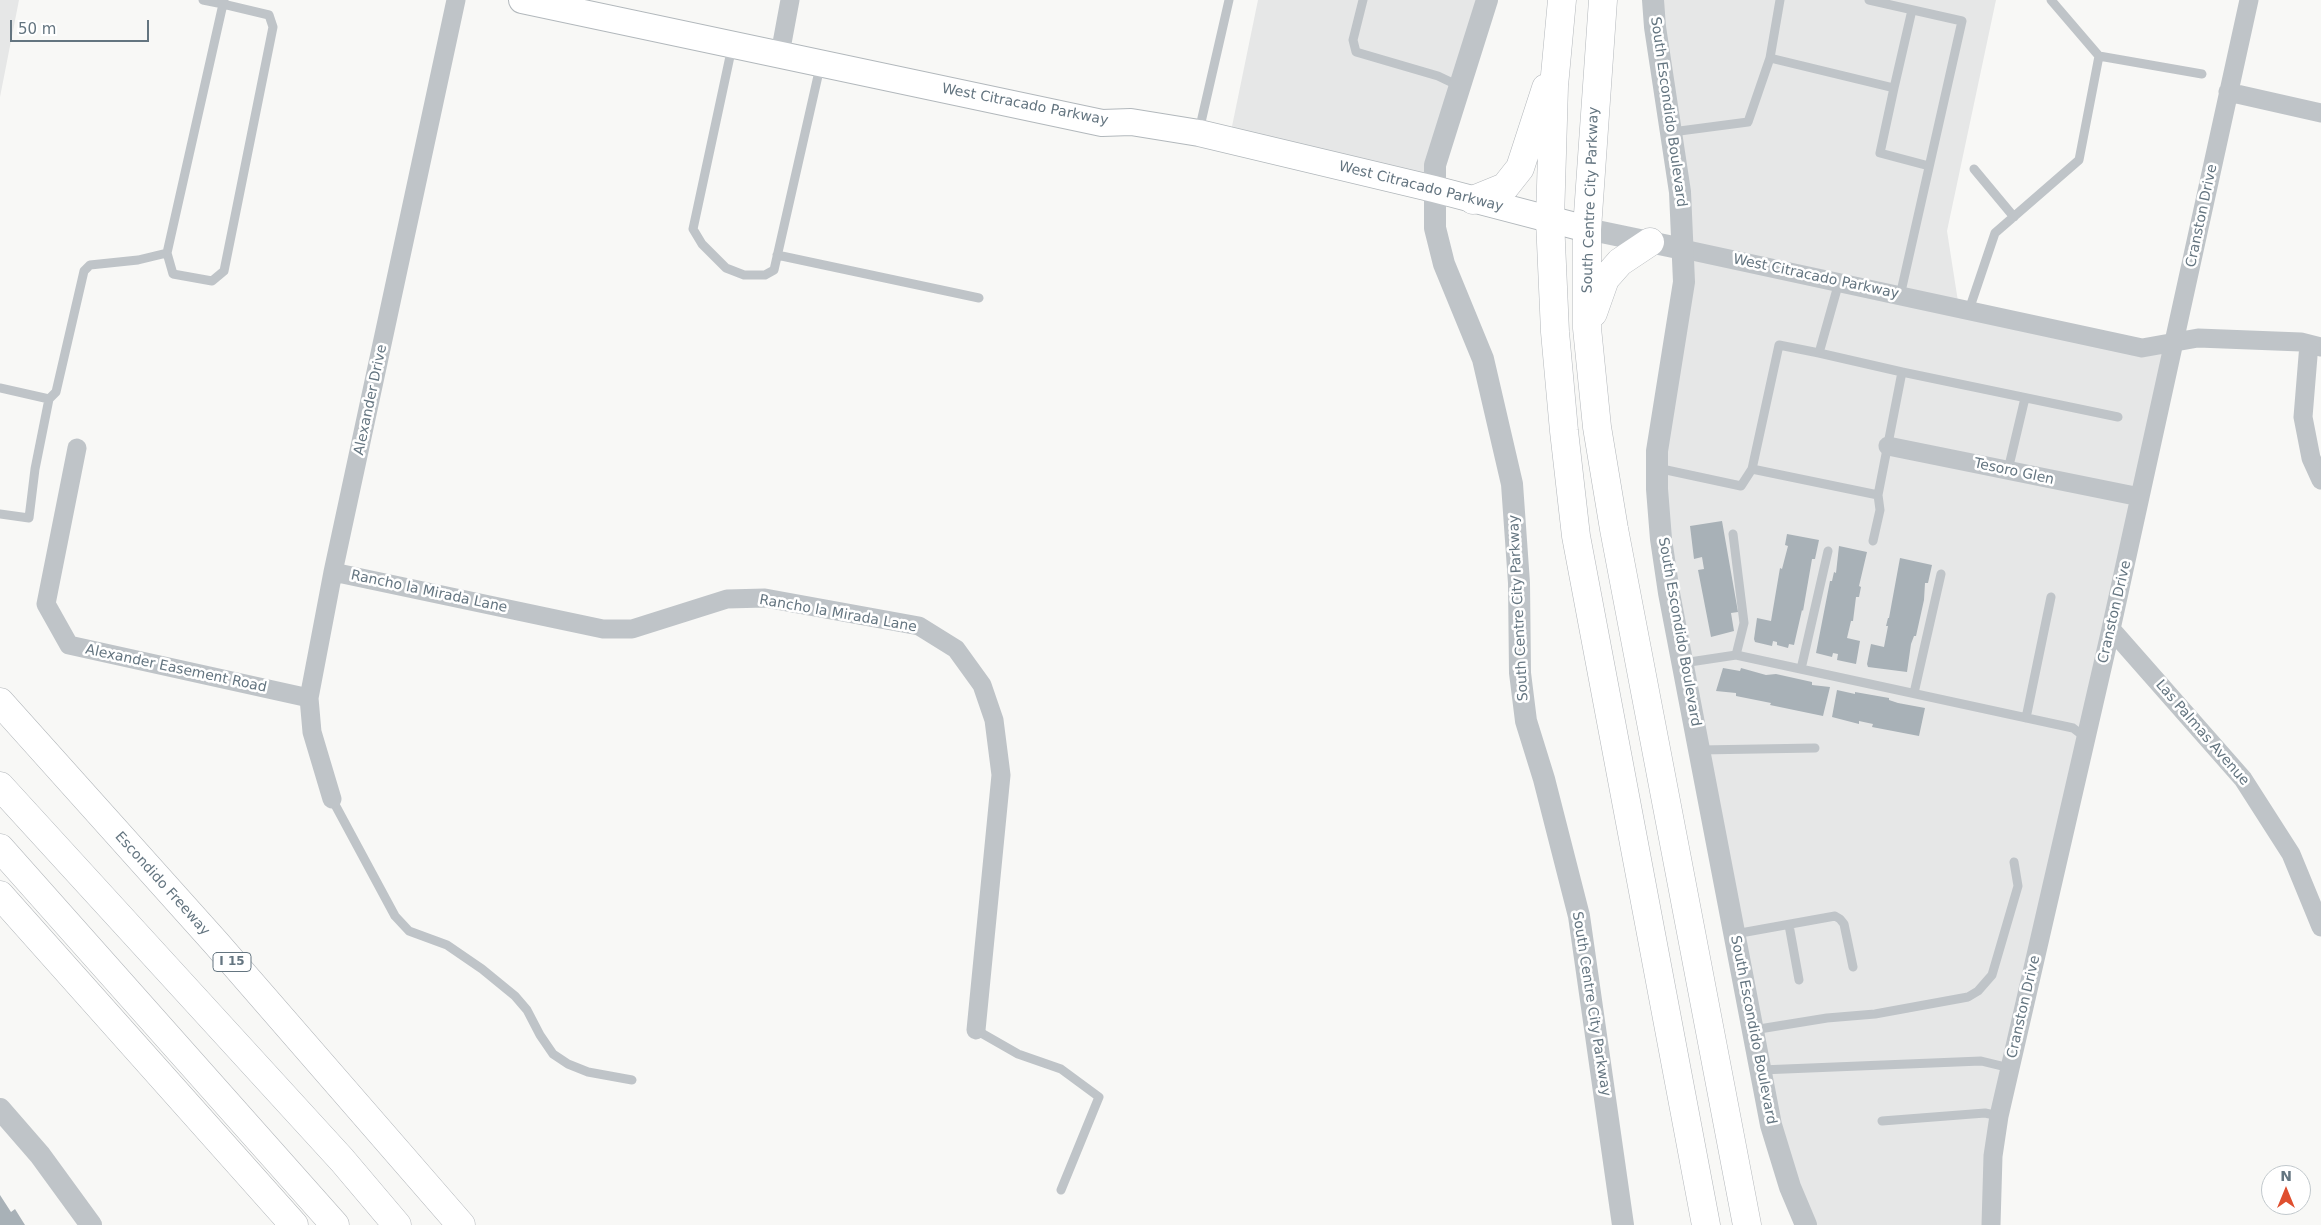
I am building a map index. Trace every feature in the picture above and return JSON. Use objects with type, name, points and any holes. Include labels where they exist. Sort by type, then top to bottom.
[{"type":"highway","points":[[1562,0],[1556,61],[1550,220],[1555,332],[1576,536],[1706,1225]]},
{"type":"highway","name":"South Centre City Parkway","points":[[1603,0],[1587,228],[1587,328],[1597,427],[1614,529],[1747,1225]]},
{"type":"highway","points":[[1474,200],[1505,187],[1520,168],[1556,61]]},
{"type":"highway","points":[[1587,328],[1605,279],[1620,262],[1650,242]]},
{"type":"highway","name":"Escondido Freeway","points":[[0,702],[216,943],[461,1225]]},
{"type":"highway","points":[[0,786],[342,1160],[397,1225]]},
{"type":"highway","points":[[0,848],[335,1225]]},
{"type":"highway","points":[[0,895],[294,1225]]},
{"type":"main road","name":"West Citracado Parkway","points":[[522,0],[1102,123],[1131,122],[1199,133],[1587,228]]},
{"type":"street","name":"Alexander Drive","points":[[332,798],[312,732],[309,698],[333,572],[456,0]]},
{"type":"street","points":[[780,54],[790,0]]},
{"type":"street","name":"South Centre City Parkway","points":[[1486,0],[1435,166],[1435,228],[1444,264],[1483,360],[1512,484],[1519,583],[1520,673],[1526,721],[1544,779],[1580,921],[1623,1225]]},
{"type":"street","name":"South Escondido Boulevard","points":[[1653,0],[1680,192],[1683,249],[1683,285],[1662,415],[1657,468],[1661,539],[1669,593],[1771,1125],[1790,1188],[1806,1225]]},
{"type":"street","name":"Cranston Drive","points":[[1991,1225],[1993,1156],[1999,1116],[2111,628],[2249,0]]},
{"type":"street","points":[[2228,92],[2321,113]]},
{"type":"street","name":"West Citracado Parkway","points":[[1587,228],[2142,348],[2198,338],[2315,345]]},
{"type":"street","points":[[2315,345],[2304,417],[2311,458],[2321,480]]},
{"type":"street","name":"Tesoro Glen","points":[[1888,446],[2140,497]]},
{"type":"street","name":"Alexander Easement Road","points":[[77,448],[46,604],[69,645],[309,698]]},
{"type":"street","name":"Rancho la Mirada Lane","points":[[333,572],[602,628],[632,630],[727,599],[764,598],[918,626],[956,649],[982,685],[994,720],[1001,775],[976,1030]]},
{"type":"street","name":"Las Palmas Avenue","points":[[2111,628],[2244,778],[2291,854],[2321,927]]},
{"type":"street","points":[[0,1109],[40,1155],[91,1225]]},
{"type":"lane","points":[[203,0],[224,2],[269,15],[273,27],[224,271],[212,281],[173,274],[168,253],[224,2]]},
{"type":"lane","points":[[1199,133],[1229,0]]},
{"type":"lane","points":[[1362,0],[1353,40],[1356,52],[1438,76],[1459,86]]},
{"type":"lane","points":[[1672,132],[1748,122],[1770,58],[1780,0]]},
{"type":"lane","points":[[1869,0],[1962,21],[1900,296]]},
{"type":"lane","points":[[2051,0],[2099,56],[2202,74]]},
{"type":"lane","points":[[1912,10],[1880,153],[1929,166]]},
{"type":"lane","points":[[732,46],[693,228],[702,244],[726,268],[744,275],[764,275],[774,270],[821,64]]},
{"type":"lane","points":[[1969,310],[1995,233],[2079,160],[2099,56]]},
{"type":"lane","points":[[1770,58],[1894,88]]},
{"type":"lane","points":[[1974,169],[2014,217]]},
{"type":"lane","points":[[0,514],[29,518],[35,469],[49,398],[56,392],[84,271],[90,265],[138,260],[168,253]]},
{"type":"lane","points":[[777,255],[979,298]]},
{"type":"lane","points":[[1819,353],[1839,282]]},
{"type":"lane","points":[[1657,468],[1741,486],[1752,469],[1779,345],[2118,417]]},
{"type":"lane","points":[[1873,541],[1880,510],[1878,495],[1902,372]]},
{"type":"lane","points":[[0,388],[49,398]]},
{"type":"lane","points":[[2008,470],[2025,398]]},
{"type":"lane","points":[[1752,469],[1878,495]]},
{"type":"lane","points":[[1733,534],[1744,623],[1736,655]]},
{"type":"lane","points":[[1801,669],[1828,551]]},
{"type":"lane","points":[[1914,693],[1941,574]]},
{"type":"lane","points":[[2026,718],[2051,598]]},
{"type":"lane","points":[[1683,663],[1736,655],[2073,728],[2086,738]]},
{"type":"lane","points":[[1700,750],[1815,748]]},
{"type":"lane","points":[[332,798],[395,916],[410,931],[447,945],[482,969],[515,996],[528,1010],[540,1035],[553,1054],[568,1064],[588,1072],[632,1080]]},
{"type":"lane","points":[[1753,1030],[1827,1018],[1875,1014],[1968,996],[1978,991],[1992,975],[2018,886],[2014,862]]},
{"type":"lane","points":[[1735,934],[1834,916],[1844,924],[1853,967]]},
{"type":"lane","points":[[1789,925],[1799,980]]},
{"type":"lane","points":[[976,1030],[1018,1054],[1061,1068],[1099,1097],[1061,1190]]},
{"type":"lane","points":[[1761,1070],[1981,1061],[2010,1068]]},
{"type":"lane","points":[[1882,1121],[1985,1113],[1999,1116]]},
{"type":"shaded area","points":[[0,0],[19,0],[0,97]]},
{"type":"shaded area","points":[[1258,0],[1487,0],[1434,189],[1229,141]]},
{"type":"shaded area","points":[[1653,0],[1996,0],[1947,231],[1959,308],[2142,348],[2175,342],[2010,1068],[1991,1225],[1806,1225],[1790,1187],[1657,489],[1684,282]]},
{"type":"building","points":[[1722,521],[1738,612],[1731,613],[1734,631],[1711,637],[1698,570],[1704,569],[1702,557],[1694,559],[1690,526]]},
{"type":"building","points":[[1787,534],[1819,540],[1815,559],[1812,559],[1803,611],[1794,645],[1789,644],[1788,648],[1777,645],[1777,642],[1773,641],[1772,646],[1755,642],[1754,639],[1757,618],[1771,621],[1780,568],[1782,569],[1788,546],[1785,545]]},
{"type":"building","points":[[1839,546],[1867,552],[1859,586],[1861,587],[1859,597],[1856,597],[1853,621],[1851,621],[1847,638],[1860,641],[1856,664],[1837,660],[1838,654],[1833,653],[1832,657],[1816,653],[1830,581],[1832,581],[1834,572],[1836,573]]},
{"type":"building","points":[[1900,558],[1932,565],[1928,583],[1925,583],[1924,600],[1916,636],[1914,636],[1911,644],[1907,672],[1868,667],[1867,664],[1871,644],[1884,647],[1888,626],[1886,626]]},
{"type":"building","points":[[1723,668],[1740,671],[1741,668],[1766,675],[1776,674],[1812,682],[1812,685],[1830,687],[1823,716],[1770,705],[1771,703],[1736,696],[1736,693],[1716,691]]},
{"type":"building","points":[[1837,690],[1889,698],[1889,700],[1898,703],[1925,708],[1919,736],[1872,727],[1873,724],[1859,721],[1859,724],[1832,717]]},
{"type":"building","points":[[0,1195],[11,1212],[15,1209],[25,1225],[0,1225]]}]
